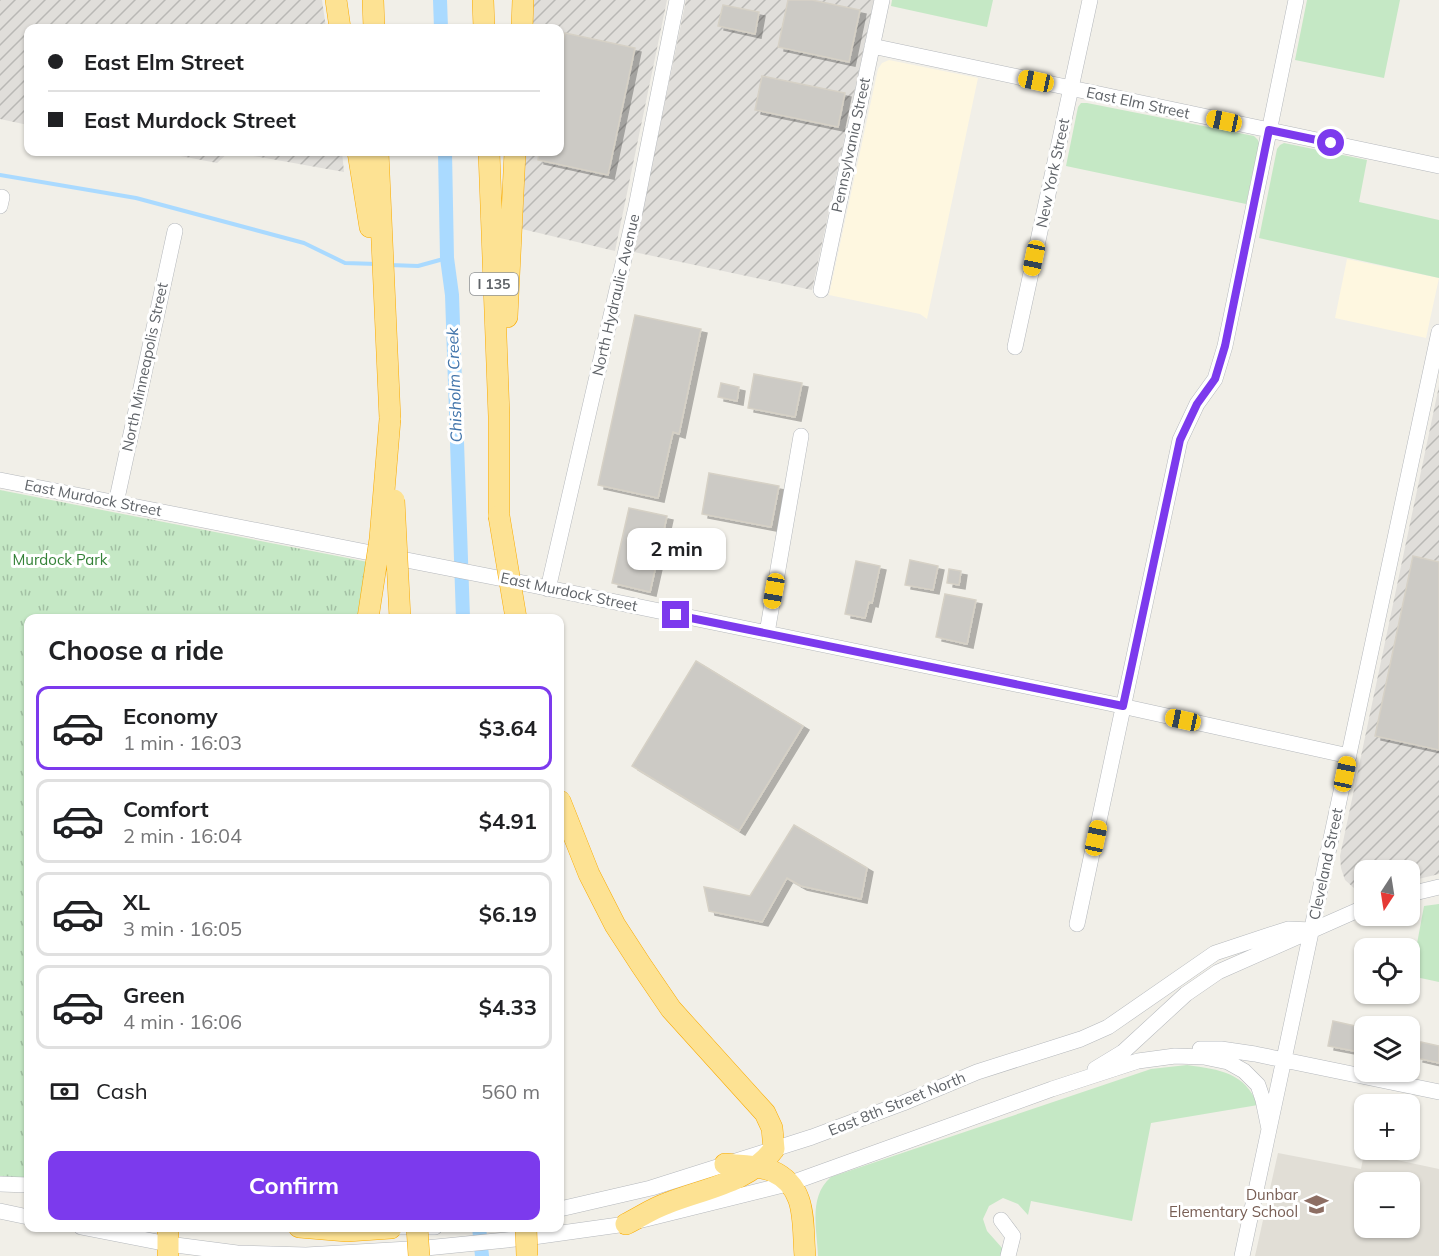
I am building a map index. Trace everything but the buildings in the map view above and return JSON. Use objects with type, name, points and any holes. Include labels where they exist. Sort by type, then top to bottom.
[{"type":"highway","points":[[336,0],[339,24]]},
{"type":"highway","points":[[373,0],[374,24]]},
{"type":"highway","points":[[483,0],[484,24]]},
{"type":"highway","points":[[522,24],[523,0]]},
{"type":"highway","points":[[359,156],[387,349]]},
{"type":"highway","points":[[378,156],[400,614]]},
{"type":"highway","name":"I 135","points":[[489,156],[499,416],[499,516],[503,614]]},
{"type":"highway","points":[[499,416],[509,291],[515,156]]},
{"type":"highway","points":[[369,614],[380,538],[390,419]]},
{"type":"highway","points":[[499,516],[515,614]]},
{"type":"highway","points":[[564,811],[590,874],[615,925],[671,1009],[765,1113],[772,1128],[774,1149],[758,1167],[739,1178],[711,1189],[666,1203],[626,1224]]},
{"type":"highway","points":[[725,1164],[771,1170],[791,1183],[801,1202],[805,1256]]},
{"type":"highway","points":[[422,1252],[425,1232]]},
{"type":"street","name":"North Hydraulic Avenue","points":[[548,589],[636,207],[677,0]]},
{"type":"street","name":"Pennsylvania Street","points":[[822,290],[882,0]]},
{"type":"street","name":"New York Street","points":[[1015,346],[1090,0]]},
{"type":"street","points":[[1077,924],[1180,440],[1197,404],[1215,379],[1225,346],[1296,0]]},
{"type":"street","name":"East Elm Street","points":[[872,46],[1439,166]]},
{"type":"street","name":"North Minneapolis Street","points":[[116,502],[175,231]]},
{"type":"street","name":"Cleveland Street","points":[[1242,1256],[1439,332]]},
{"type":"street","points":[[767,633],[801,436]]},
{"type":"street","name":"East Murdock Street","points":[[0,480],[402,558],[1123,706],[1349,756]]},
{"type":"street","points":[[1420,892],[1439,887]]},
{"type":"street","points":[[1052,1089],[1092,1071],[1123,1052],[1186,994],[1218,972],[1288,943],[1354,912]]},
{"type":"street","name":"East 8th Street North","points":[[564,1208],[651,1188],[774,1149],[903,1103],[977,1072],[1081,1039],[1108,1027],[1215,953],[1288,928],[1312,930]]},
{"type":"street","points":[[1138,1061],[1149,1054],[1165,1049],[1221,1049],[1439,1092]]},
{"type":"street","points":[[110,1232],[237,1253],[306,1255],[422,1252],[526,1240],[626,1224],[791,1183],[1052,1089],[1138,1061],[1175,1056],[1204,1057],[1228,1062],[1244,1071],[1258,1085],[1269,1129]]},
{"type":"street","points":[[0,1184],[24,1185]]},
{"type":"street","points":[[0,1211],[24,1216]]},
{"type":"street","points":[[1001,1220],[1013,1236],[1008,1256]]},
{"type":"shaded area","points":[[0,0],[322,0],[325,24],[24,24],[24,124],[0,119]]},
{"type":"shaded area","points":[[532,0],[667,0],[615,251],[522,229],[525,156],[564,156],[564,24],[531,24]]},
{"type":"shaded area","points":[[686,0],[874,0],[812,290],[634,252]]},
{"type":"shaded area","points":[[889,60],[978,78],[927,319],[920,314],[829,295],[878,69],[882,63]]},
{"type":"shaded area","points":[[181,156],[225,156],[217,163]]},
{"type":"shaded area","points":[[254,156],[342,156],[344,172]]},
{"type":"shaded area","points":[[1347,259],[1439,278],[1426,338],[1335,318]]},
{"type":"shaded area","points":[[1439,386],[1439,874],[1420,879],[1420,860],[1354,860],[1354,888],[1345,880],[1340,856]]},
{"type":"shaded area","name":"Dunbar Elementary School","points":[[1278,1153],[1361,1169],[1363,1160],[1397,1160],[1439,1169],[1439,1256],[1255,1256]]},
{"type":"green space","points":[[892,0],[993,0],[987,27],[891,6]]},
{"type":"green space","points":[[1307,0],[1400,0],[1384,78],[1295,60]]},
{"type":"green space","points":[[1081,103],[1254,136],[1259,144],[1246,204],[1066,166],[1078,107]]},
{"type":"green space","points":[[1284,143],[1367,160],[1359,202],[1439,220],[1439,278],[1259,238],[1277,149]]},
{"type":"green space","name":"Murdock Park","points":[[0,490],[368,562],[362,614],[24,614],[24,1181],[0,1180]]},
{"type":"green space","points":[[1439,904],[1439,982],[1420,978],[1420,938],[1418,938],[1424,906]]},
{"type":"green space","points":[[1187,1065],[1230,1074],[1246,1086],[1258,1105],[1151,1123],[1132,1221],[1031,1201],[1028,1215],[1018,1204],[1003,1198],[989,1206],[983,1219],[987,1231],[1003,1249],[1001,1256],[818,1256],[817,1204],[819,1194],[831,1177],[1151,1069]]},
{"type":"waterway","name":"Chisholm Creek","points":[[440,0],[441,24]]},
{"type":"waterway","name":"Chisholm Creek","points":[[445,156],[447,258],[452,295],[463,614]]},
{"type":"waterway","points":[[0,175],[136,198],[304,243],[345,263],[377,264]]},
{"type":"waterway","points":[[390,265],[418,266],[447,258]]},
{"type":"waterway","name":"Chisholm Creek","points":[[480,1232],[482,1256]]},
{"type":"place","name":"Dunbar Elementary School","points":[[1316,1204]]},
{"type":"route","points":[[676,615],[1123,706],[1180,440],[1197,404],[1215,379],[1225,346],[1269,130],[1331,143]]}]
